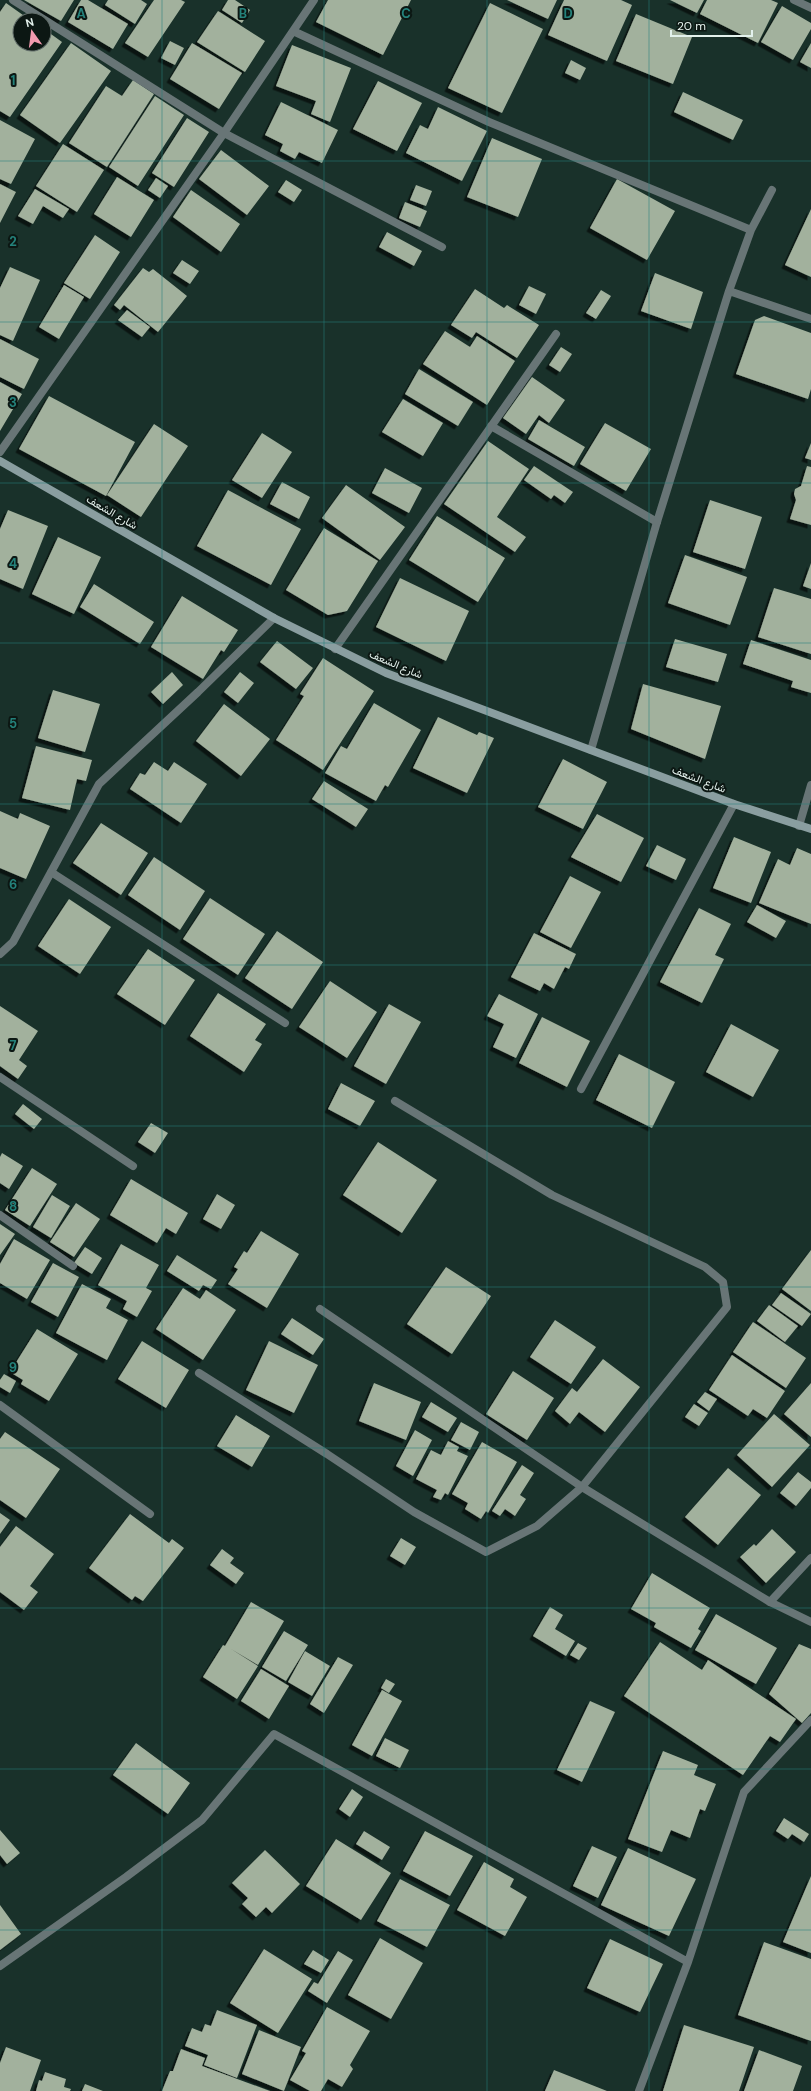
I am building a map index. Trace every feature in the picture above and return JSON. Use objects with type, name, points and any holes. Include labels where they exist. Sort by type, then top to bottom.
[{"type":"street","points":[[13,0],[224,133],[442,247]]},
{"type":"street","points":[[0,452],[224,133],[314,0]]},
{"type":"street","points":[[794,0],[811,8]]},
{"type":"street","points":[[293,31],[489,122],[751,230]]},
{"type":"street","points":[[591,750],[657,522],[729,291],[751,230],[772,190]]},
{"type":"street","points":[[729,291],[811,319]]},
{"type":"street","points":[[335,649],[556,334]]},
{"type":"street","points":[[491,426],[657,522]]},
{"type":"street","name":"شارع الشعف","points":[[0,461],[274,618],[386,673],[734,804],[811,829]]},
{"type":"street","points":[[1,952],[13,942],[99,784],[198,692],[274,618]]},
{"type":"street","points":[[799,826],[811,785]]},
{"type":"street","points":[[581,1089],[734,804]]},
{"type":"street","points":[[51,872],[285,1023]]},
{"type":"street","points":[[0,1077],[133,1166]]},
{"type":"street","points":[[199,1373],[327,1454],[414,1512],[486,1552],[537,1526],[582,1487],[727,1307],[723,1282],[705,1267],[552,1195],[396,1101]]},
{"type":"street","points":[[0,1214],[73,1266]]},
{"type":"street","points":[[320,1309],[582,1487],[770,1602],[811,1622]]},
{"type":"street","points":[[0,1405],[150,1514]]},
{"type":"street","points":[[770,1602],[811,1558]]},
{"type":"street","points":[[639,2091],[688,1962],[744,1792],[811,1720]]},
{"type":"street","points":[[0,1966],[126,1877],[202,1820],[274,1734],[688,1962]]},
{"type":"building","points":[[24,0],[74,0],[61,21],[52,16],[52,12],[45,12]]},
{"type":"building","points":[[81,0],[88,0],[128,24],[113,49],[68,22]]},
{"type":"building","points":[[108,0],[141,0],[147,4],[135,24],[105,5]]},
{"type":"building","points":[[154,0],[181,0],[185,2],[148,57],[125,43]]},
{"type":"building","points":[[228,0],[235,0],[250,10],[242,23],[222,10]]},
{"type":"building","points":[[328,0],[411,0],[383,55],[316,22]]},
{"type":"building","points":[[507,0],[557,0],[548,19]]},
{"type":"building","points":[[564,0],[621,0],[632,5],[607,61],[548,35]]},
{"type":"building","points":[[670,0],[704,0],[697,13]]},
{"type":"building","points":[[707,0],[771,0],[778,3],[758,43],[700,14]]},
{"type":"building","points":[[6,3],[19,12],[12,12],[12,52],[52,52],[52,35],[62,42],[10,117],[0,111],[0,12]]},
{"type":"building","points":[[490,3],[543,29],[502,113],[448,88]]},
{"type":"building","points":[[782,6],[811,23],[811,29],[793,60],[761,42]]},
{"type":"building","points":[[218,11],[265,41],[245,72],[197,42]]},
{"type":"building","points":[[636,14],[692,37],[673,84],[616,61]]},
{"type":"building","points":[[170,41],[184,48],[175,65],[161,58]]},
{"type":"building","points":[[71,43],[111,71],[60,143],[20,115]]},
{"type":"building","points":[[192,43],[242,73],[219,109],[170,79]]},
{"type":"building","points":[[811,43],[811,68],[800,62]]},
{"type":"building","points":[[292,45],[351,68],[330,122],[311,114],[316,101],[276,86]]},
{"type":"building","points":[[571,60],[586,68],[580,80],[565,73]]},
{"type":"building","points":[[133,80],[154,94],[107,167],[69,143],[106,86],[122,96]]},
{"type":"building","points":[[378,81],[422,103],[397,151],[353,129]]},
{"type":"building","points":[[683,92],[743,120],[733,140],[674,112]]},
{"type":"building","points":[[155,96],[184,115],[138,186],[109,167]]},
{"type":"building","points":[[281,102],[338,130],[322,163],[299,152],[295,159],[280,151],[283,144],[265,135]]},
{"type":"building","points":[[438,107],[487,131],[462,181],[406,153],[420,125],[428,129]]},
{"type":"building","points":[[187,118],[209,132],[174,187],[152,173]]},
{"type":"building","points":[[0,120],[35,139],[11,184],[0,179]]},
{"type":"building","points":[[492,138],[542,159],[518,217],[467,197]]},
{"type":"building","points":[[63,144],[104,170],[77,212],[36,186]]},
{"type":"building","points":[[221,150],[269,186],[247,215],[199,179]]},
{"type":"building","points":[[117,177],[154,200],[131,237],[94,214]]},
{"type":"building","points":[[156,178],[168,186],[160,198],[148,190]]},
{"type":"building","points":[[617,179],[675,211],[647,260],[590,228]]},
{"type":"building","points":[[286,180],[302,190],[294,202],[278,192]]},
{"type":"building","points":[[0,184],[16,192],[0,223]]},
{"type":"building","points":[[416,185],[432,191],[426,206],[410,200]]},
{"type":"building","points":[[35,189],[69,209],[63,218],[43,206],[33,224],[18,216]]},
{"type":"building","points":[[191,190],[240,224],[221,252],[173,217]]},
{"type":"building","points":[[405,202],[427,211],[420,227],[399,218]]},
{"type":"building","points":[[811,209],[811,277],[785,265]]},
{"type":"building","points":[[387,232],[422,251],[414,266],[379,247]]},
{"type":"building","points":[[95,235],[120,252],[90,299],[64,283]]},
{"type":"building","points":[[182,260],[199,271],[190,284],[173,273]]},
{"type":"building","points":[[10,267],[40,280],[13,341],[0,335],[0,288]]},
{"type":"building","points":[[143,268],[149,272],[153,269],[187,296],[158,332],[124,305],[120,310],[114,305]]},
{"type":"building","points":[[655,273],[703,292],[691,329],[641,311]]},
{"type":"building","points":[[64,285],[84,297],[59,339],[39,327]]},
{"type":"building","points":[[529,286],[546,294],[536,314],[519,305]]},
{"type":"building","points":[[475,289],[504,308],[507,305],[539,325],[517,358],[476,332],[472,338],[451,325]]},
{"type":"building","points":[[601,290],[611,296],[596,319],[586,313]]},
{"type":"building","points":[[127,310],[150,327],[142,337],[118,320]]},
{"type":"building","points":[[764,316],[811,333],[811,389],[808,399],[736,374],[755,320]]},
{"type":"building","points":[[445,331],[470,347],[477,336],[515,361],[487,405],[423,364]]},
{"type":"building","points":[[0,339],[39,359],[24,389],[0,377]]},
{"type":"building","points":[[561,347],[572,354],[560,372],[549,365]]},
{"type":"building","points":[[419,369],[473,402],[458,426],[405,394]]},
{"type":"building","points":[[532,377],[565,400],[549,423],[539,415],[526,434],[503,418]]},
{"type":"building","points":[[0,382],[22,394],[0,431]]},
{"type":"building","points":[[49,396],[135,442],[106,496],[19,449]]},
{"type":"building","points":[[403,399],[443,423],[423,456],[382,432]]},
{"type":"building","points":[[539,420],[585,447],[574,466],[528,439]]},
{"type":"building","points":[[605,423],[651,449],[626,491],[580,464]]},
{"type":"building","points":[[154,424],[188,446],[141,517],[107,495]]},
{"type":"building","points":[[262,433],[292,452],[262,498],[232,480]]},
{"type":"building","points":[[488,441],[529,469],[497,517],[526,537],[515,552],[444,504]]},
{"type":"building","points":[[811,443],[811,460],[805,458]]},
{"type":"building","points":[[534,466],[573,492],[565,503],[554,495],[551,499],[524,480]]},
{"type":"building","points":[[807,466],[811,467],[811,525],[790,519],[796,500],[794,494],[795,489],[801,486]]},
{"type":"building","points":[[385,468],[422,488],[409,513],[372,493]]},
{"type":"building","points":[[282,482],[310,497],[299,519],[270,504]]},
{"type":"building","points":[[346,485],[405,527],[380,560],[322,518]]},
{"type":"building","points":[[228,490],[301,529],[271,585],[197,546]]},
{"type":"building","points":[[710,500],[762,517],[745,569],[693,552]]},
{"type":"building","points":[[8,510],[48,526],[23,589],[0,579],[0,529]]},
{"type":"building","points":[[437,516],[505,558],[478,602],[409,560]]},
{"type":"building","points":[[324,528],[378,561],[347,611],[328,615],[286,590]]},
{"type":"building","points":[[58,537],[101,557],[74,614],[32,594]]},
{"type":"building","points":[[685,555],[747,577],[730,625],[668,603]]},
{"type":"building","points":[[811,563],[811,589],[803,586]]},
{"type":"building","points":[[400,578],[469,611],[446,661],[376,627]]},
{"type":"building","points":[[94,584],[154,622],[140,644],[80,607]]},
{"type":"building","points":[[774,588],[811,599],[811,654],[758,637]]},
{"type":"building","points":[[182,596],[238,630],[224,652],[221,650],[203,679],[151,647]]},
{"type":"building","points":[[675,639],[727,654],[718,682],[666,667]]},
{"type":"building","points":[[751,640],[811,660],[811,693],[791,687],[793,681],[743,664]]},
{"type":"building","points":[[277,641],[313,668],[296,689],[260,662]]},
{"type":"building","points":[[323,658],[374,691],[323,770],[276,740],[304,696],[300,694]]},
{"type":"building","points":[[172,672],[183,685],[163,704],[151,692]]},
{"type":"building","points":[[240,672],[254,683],[238,703],[224,692]]},
{"type":"building","points":[[643,684],[721,706],[705,759],[631,729]]},
{"type":"building","points":[[53,690],[100,704],[85,752],[38,738]]},
{"type":"building","points":[[374,703],[421,730],[388,787],[385,785],[376,801],[325,773],[341,746],[347,749]]},
{"type":"building","points":[[224,704],[270,739],[241,776],[196,741]]},
{"type":"building","points":[[438,717],[477,735],[479,732],[494,738],[467,793],[413,768]]},
{"type":"building","points":[[36,746],[92,760],[86,781],[77,779],[70,810],[22,798]]},
{"type":"building","points":[[563,759],[607,782],[583,829],[538,807]]},
{"type":"building","points":[[154,762],[168,771],[174,762],[207,784],[181,823],[130,789],[140,773],[145,775]]},
{"type":"building","points":[[324,781],[368,809],[356,827],[312,799]]},
{"type":"building","points":[[0,811],[18,819],[20,813],[50,826],[26,879],[0,868]]},
{"type":"building","points":[[597,814],[644,838],[621,882],[571,857]]},
{"type":"building","points":[[101,823],[148,853],[121,895],[73,863]]},
{"type":"building","points":[[734,837],[771,852],[751,903],[713,888]]},
{"type":"building","points":[[657,845],[686,859],[676,880],[646,866]]},
{"type":"building","points":[[797,848],[811,854],[811,924],[759,903],[778,859],[790,865]]},
{"type":"building","points":[[154,857],[205,891],[180,930],[128,895]]},
{"type":"building","points":[[570,876],[601,892],[571,948],[540,932]]},
{"type":"building","points":[[210,898],[265,934],[238,975],[183,939]]},
{"type":"building","points":[[69,899],[111,927],[80,974],[38,946]]},
{"type":"building","points":[[757,905],[786,921],[776,938],[747,922]]},
{"type":"building","points":[[699,908],[731,924],[715,955],[724,959],[702,1003],[660,982]]},
{"type":"building","points":[[277,931],[323,962],[292,1009],[245,978]]},
{"type":"building","points":[[534,933],[576,954],[569,969],[565,967],[554,989],[544,983],[540,991],[511,977]]},
{"type":"building","points":[[148,949],[195,980],[165,1025],[117,994]]},
{"type":"building","points":[[330,981],[377,1012],[347,1058],[299,1027]]},
{"type":"building","points":[[218,993],[266,1024],[255,1040],[262,1044],[244,1072],[190,1036]]},
{"type":"building","points":[[499,994],[538,1014],[516,1058],[493,1047],[504,1024],[487,1016]]},
{"type":"building","points":[[389,1004],[421,1022],[386,1084],[354,1066]]},
{"type":"building","points":[[0,1006],[38,1031],[19,1060],[27,1066],[18,1079],[0,1066]]},
{"type":"building","points":[[542,1017],[590,1041],[567,1087],[519,1063]]},
{"type":"building","points":[[731,1024],[779,1050],[753,1097],[706,1072]]},
{"type":"building","points":[[619,1054],[675,1082],[652,1128],[596,1100]]},
{"type":"building","points":[[341,1083],[375,1101],[360,1126],[328,1109]]},
{"type":"building","points":[[23,1104],[42,1119],[34,1129],[15,1114]]},
{"type":"building","points":[[151,1123],[168,1133],[155,1153],[138,1142]]},
{"type":"building","points":[[378,1142],[437,1180],[402,1233],[343,1195]]},
{"type":"building","points":[[2,1153],[23,1166],[9,1189],[0,1183],[0,1157]]},
{"type":"building","points":[[32,1168],[57,1184],[30,1226],[5,1210]]},
{"type":"building","points":[[131,1179],[188,1213],[176,1234],[166,1228],[157,1243],[110,1215]]},
{"type":"building","points":[[217,1194],[235,1205],[221,1229],[203,1219]]},
{"type":"building","points":[[52,1195],[70,1206],[51,1238],[33,1227]]},
{"type":"building","points":[[76,1203],[100,1219],[74,1257],[50,1242]]},
{"type":"building","points":[[0,1224],[15,1234],[0,1255]]},
{"type":"building","points":[[261,1231],[299,1254],[267,1308],[228,1284],[238,1269],[234,1267],[244,1251],[247,1253]]},
{"type":"building","points":[[14,1239],[50,1260],[27,1299],[0,1283],[0,1264]]},
{"type":"building","points":[[121,1244],[159,1265],[146,1288],[152,1291],[137,1317],[123,1309],[127,1301],[98,1285]]},
{"type":"building","points":[[85,1247],[102,1258],[92,1274],[74,1263]]},
{"type":"building","points":[[811,1250],[811,1311],[782,1289]]},
{"type":"building","points":[[177,1255],[217,1280],[211,1289],[203,1285],[199,1291],[167,1271]]},
{"type":"building","points":[[53,1263],[79,1277],[58,1317],[31,1302]]},
{"type":"building","points":[[446,1267],[491,1296],[452,1354],[407,1324]]},
{"type":"building","points":[[82,1284],[111,1299],[106,1308],[128,1320],[107,1360],[56,1333]]},
{"type":"building","points":[[183,1288],[200,1299],[206,1290],[236,1310],[203,1360],[156,1329]]},
{"type":"building","points":[[781,1293],[811,1314],[802,1326],[772,1305]]},
{"type":"building","points":[[769,1305],[798,1326],[785,1342],[757,1321]]},
{"type":"building","points":[[292,1318],[324,1339],[313,1355],[281,1334]]},
{"type":"building","points":[[555,1320],[596,1347],[571,1384],[530,1357]]},
{"type":"building","points":[[753,1322],[806,1358],[786,1388],[733,1352]]},
{"type":"building","points":[[37,1329],[78,1354],[49,1401],[21,1384],[23,1380],[10,1372]]},
{"type":"building","points":[[142,1341],[189,1370],[166,1408],[118,1379]]},
{"type":"building","points":[[269,1341],[318,1365],[294,1413],[246,1390]]},
{"type":"building","points":[[732,1355],[785,1391],[767,1418],[753,1409],[748,1416],[709,1390]]},
{"type":"building","points":[[603,1359],[640,1387],[605,1432],[579,1412],[570,1424],[555,1411],[572,1388],[577,1392]]},
{"type":"building","points":[[513,1371],[554,1398],[527,1440],[486,1414]]},
{"type":"building","points":[[4,1374],[16,1381],[10,1393],[0,1387],[0,1380]]},
{"type":"building","points":[[374,1383],[421,1402],[406,1440],[359,1421]]},
{"type":"building","points":[[811,1383],[811,1437],[784,1414]]},
{"type":"building","points":[[705,1392],[717,1399],[709,1411],[697,1402]]},
{"type":"building","points":[[431,1402],[457,1418],[448,1432],[422,1417]]},
{"type":"building","points":[[694,1404],[708,1413],[699,1426],[685,1417]]},
{"type":"building","points":[[774,1414],[810,1445],[772,1487],[737,1455]]},
{"type":"building","points":[[236,1415],[270,1436],[252,1467],[217,1446]]},
{"type":"building","points":[[461,1422],[479,1432],[470,1450],[451,1440]]},
{"type":"building","points":[[415,1430],[432,1440],[413,1476],[396,1466]]},
{"type":"building","points":[[5,1432],[60,1469],[26,1518],[0,1500],[0,1439]]},
{"type":"building","points":[[448,1441],[459,1447],[457,1451],[468,1456],[448,1495],[445,1493],[441,1500],[433,1497],[437,1490],[416,1479],[431,1450],[441,1455]]},
{"type":"building","points":[[482,1442],[517,1462],[488,1513],[486,1511],[481,1519],[465,1509],[468,1503],[452,1494]]},
{"type":"building","points":[[522,1465],[534,1473],[520,1495],[526,1499],[515,1516],[505,1509],[500,1516],[492,1511]]},
{"type":"building","points":[[728,1468],[761,1495],[718,1545],[685,1517]]},
{"type":"building","points":[[798,1472],[811,1482],[811,1488],[796,1506],[780,1493]]},
{"type":"building","points":[[0,1513],[10,1520],[0,1534]]},
{"type":"building","points":[[130,1514],[169,1543],[172,1539],[184,1548],[143,1601],[135,1596],[132,1600],[89,1568]]},
{"type":"building","points":[[16,1526],[54,1554],[30,1586],[38,1592],[24,1610],[0,1592],[0,1547]]},
{"type":"building","points":[[772,1529],[796,1552],[766,1583],[740,1557],[754,1544],[756,1546]]},
{"type":"building","points":[[401,1538],[416,1547],[405,1565],[390,1556]]},
{"type":"building","points":[[222,1549],[234,1558],[230,1563],[244,1573],[236,1584],[210,1565]]},
{"type":"building","points":[[652,1573],[710,1608],[698,1629],[701,1631],[691,1648],[654,1627],[656,1623],[631,1609]]},
{"type":"building","points":[[251,1602],[284,1621],[258,1665],[231,1649],[258,1666],[237,1699],[203,1677],[223,1645],[225,1646]]},
{"type":"building","points":[[550,1607],[563,1615],[555,1629],[575,1641],[566,1656],[533,1636]]},
{"type":"building","points":[[716,1614],[777,1648],[756,1684],[695,1650]]},
{"type":"building","points":[[284,1631],[308,1645],[286,1681],[262,1667]]},
{"type":"building","points":[[660,1642],[702,1670],[708,1660],[796,1719],[780,1742],[770,1736],[743,1775],[624,1696]]},
{"type":"building","points":[[578,1643],[587,1648],[579,1660],[570,1655]]},
{"type":"building","points":[[799,1644],[811,1649],[811,1713],[802,1723],[769,1694]]},
{"type":"building","points":[[305,1651],[330,1666],[312,1696],[288,1682]]},
{"type":"building","points":[[338,1657],[353,1665],[324,1713],[310,1704]]},
{"type":"building","points":[[261,1669],[289,1686],[269,1719],[241,1701]]},
{"type":"building","points":[[386,1679],[395,1684],[389,1693],[381,1688]]},
{"type":"building","points":[[382,1690],[402,1701],[372,1756],[352,1745]]},
{"type":"building","points":[[590,1701],[615,1712],[582,1782],[557,1770]]},
{"type":"building","points":[[385,1738],[409,1750],[400,1768],[376,1756]]},
{"type":"building","points":[[136,1743],[190,1783],[168,1814],[113,1775]]},
{"type":"building","points":[[663,1751],[698,1765],[694,1775],[716,1784],[705,1811],[700,1809],[690,1838],[671,1830],[662,1852],[628,1839]]},
{"type":"building","points":[[352,1789],[363,1797],[350,1817],[339,1809]]},
{"type":"building","points":[[784,1818],[809,1834],[804,1842],[792,1834],[788,1839],[776,1831]]},
{"type":"building","points":[[0,1830],[20,1853],[7,1864],[0,1855]]},
{"type":"building","points":[[364,1831],[390,1847],[382,1860],[356,1844]]},
{"type":"building","points":[[425,1831],[473,1856],[450,1896],[403,1871]]},
{"type":"building","points":[[336,1839],[391,1873],[361,1920],[306,1886]]},
{"type":"building","points":[[592,1846],[617,1857],[598,1898],[573,1886]]},
{"type":"building","points":[[628,1848],[696,1879],[669,1936],[601,1905]]},
{"type":"building","points":[[265,1850],[300,1884],[272,1913],[266,1907],[256,1917],[242,1904],[248,1898],[232,1883]]},
{"type":"building","points":[[484,1862],[514,1879],[510,1887],[527,1897],[505,1936],[457,1910]]},
{"type":"building","points":[[811,1876],[811,1953],[783,1942]]},
{"type":"building","points":[[400,1879],[450,1905],[427,1947],[377,1921]]},
{"type":"building","points":[[0,1905],[21,1934],[0,1950]]},
{"type":"building","points":[[380,1938],[423,1963],[391,2019],[348,1995]]},
{"type":"building","points":[[610,1939],[663,1964],[640,2012],[587,1988]]},
{"type":"building","points":[[764,1942],[811,1959],[811,2041],[738,2015]]},
{"type":"building","points":[[264,1949],[312,1979],[278,2033],[230,2003]]},
{"type":"building","points":[[313,1950],[329,1960],[321,1973],[304,1964]]},
{"type":"building","points":[[338,1951],[353,1960],[327,2003],[308,1991],[314,1982],[318,1984]]},
{"type":"building","points":[[327,2007],[370,2031],[350,2065],[353,2069],[342,2087],[328,2079],[321,2091],[310,2091],[290,2080],[306,2053],[302,2051]]},
{"type":"building","points":[[217,2010],[257,2025],[237,2078],[204,2065],[208,2055],[185,2046],[192,2028],[202,2032],[205,2024],[211,2026]]},
{"type":"building","points":[[684,2025],[754,2047],[739,2091],[663,2091]]},
{"type":"building","points":[[259,2030],[301,2047],[284,2091],[242,2074]]},
{"type":"building","points":[[6,2047],[41,2060],[30,2091],[0,2091],[0,2063]]},
{"type":"building","points":[[181,2049],[205,2058],[202,2066],[270,2091],[162,2091],[170,2071],[173,2071]]},
{"type":"building","points":[[759,2050],[802,2066],[793,2091],[744,2091]]},
{"type":"building","points":[[554,2070],[607,2091],[545,2091]]},
{"type":"building","points":[[45,2072],[66,2079],[64,2087],[71,2089],[70,2091],[36,2091],[39,2080],[42,2081]]},
{"type":"building","points":[[85,2084],[103,2091],[82,2091]]}]
